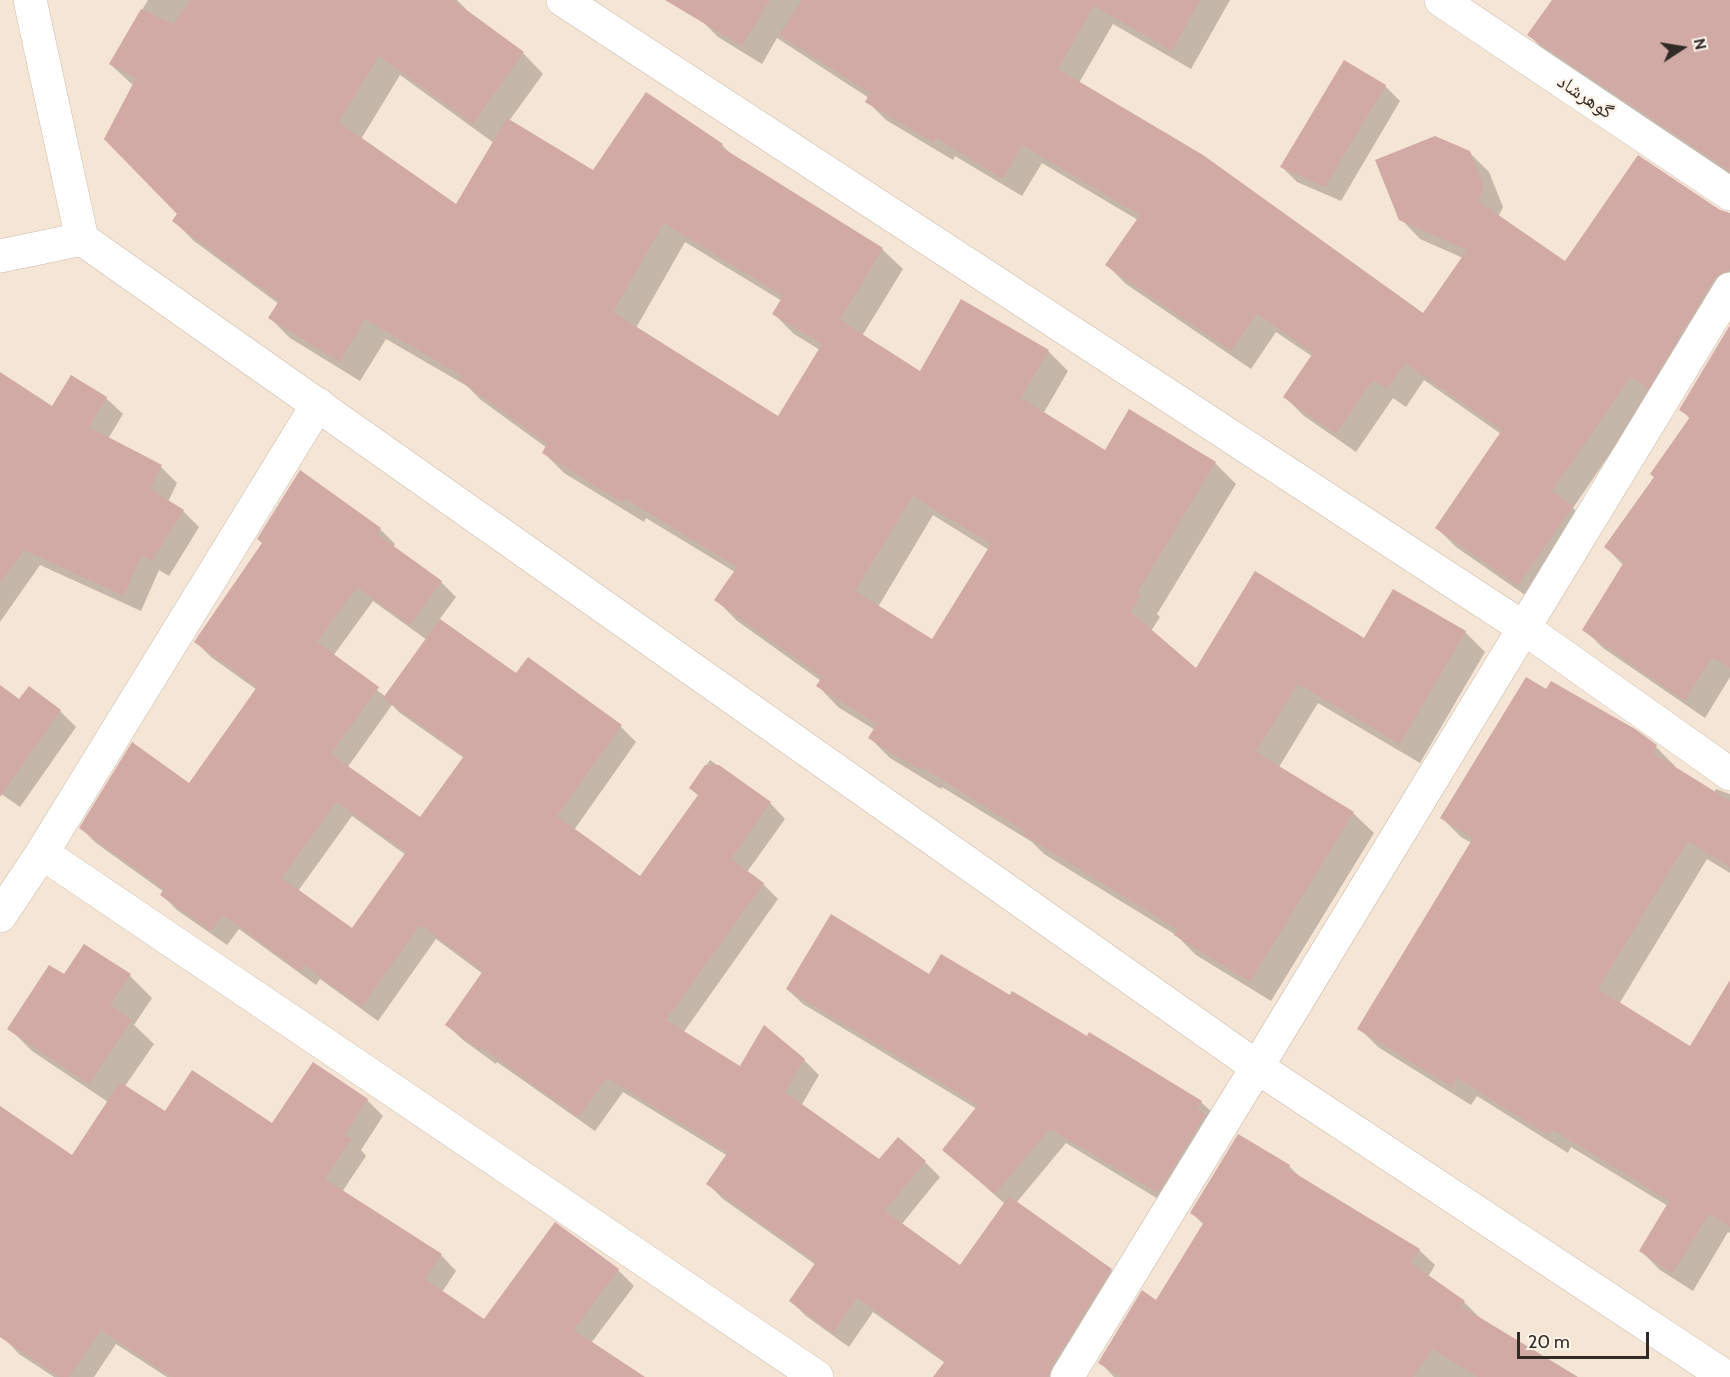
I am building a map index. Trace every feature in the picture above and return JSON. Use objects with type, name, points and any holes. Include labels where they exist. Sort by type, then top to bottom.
[{"type":"street","points":[[30,0],[82,239],[1257,1067],[1726,1377]]},
{"type":"street","points":[[563,0],[1524,628],[1730,774]]},
{"type":"street","name":"گوهرشاد","points":[[1441,0],[1730,194]]},
{"type":"street","points":[[0,256],[82,239]]},
{"type":"street","points":[[1067,1377],[1730,289]]},
{"type":"street","points":[[0,916],[42,853],[318,404]]},
{"type":"street","points":[[42,853],[817,1377]]},
{"type":"building","points":[[190,0],[453,0],[524,52],[473,124],[379,56],[339,122],[456,204],[507,118],[593,170],[646,92],[723,144],[721,147],[883,248],[840,320],[920,371],[961,299],[1049,350],[1021,398],[1105,450],[1129,409],[1216,462],[1137,593],[1141,595],[1131,612],[1196,668],[1255,571],[1364,638],[1393,589],[1466,631],[1400,744],[1298,684],[1256,752],[1354,812],[1250,982],[1174,935],[1177,929],[1022,834],[1024,831],[922,767],[920,770],[868,738],[877,724],[816,686],[822,677],[714,600],[737,567],[626,499],[623,503],[542,453],[547,444],[459,380],[462,376],[365,319],[340,362],[268,318],[279,301],[172,221],[177,214],[104,139],[136,78],[109,64],[141,9],[173,24]],"holes":[[[664,223],[783,296],[772,314],[822,344],[778,416],[613,312]],[[913,496],[991,544],[932,639],[855,591]]]},
{"type":"building","points":[[665,0],[770,0],[742,46]]},
{"type":"building","points":[[802,0],[1200,0],[1172,51],[1094,6],[1058,69],[1203,155],[1423,313],[1467,250],[1399,220],[1375,160],[1435,136],[1470,151],[1484,187],[1478,201],[1565,261],[1638,155],[1720,210],[1730,213],[1730,270],[1714,279],[1648,389],[1631,377],[1552,491],[1573,506],[1518,586],[1435,528],[1502,430],[1405,363],[1387,389],[1373,380],[1336,434],[1283,397],[1313,353],[1257,314],[1231,351],[1105,265],[1140,215],[1022,145],[1003,179],[936,138],[933,142],[865,102],[870,93],[779,35]]},
{"type":"building","points":[[1552,0],[1730,0],[1730,171],[1527,35]]},
{"type":"building","points":[[1344,60],[1386,85],[1325,187],[1280,167]]},
{"type":"building","points":[[1730,325],[1730,668],[1712,657],[1685,701],[1582,630],[1624,562],[1604,547],[1654,477],[1650,474],[1690,417],[1679,410]]},
{"type":"building","points":[[0,372],[52,406],[71,375],[107,397],[89,427],[162,465],[150,489],[184,510],[152,561],[142,555],[124,596],[24,550],[0,583]]},
{"type":"building","points":[[300,470],[381,528],[377,534],[442,581],[410,625],[357,587],[317,642],[379,687],[331,754],[420,817],[464,756],[383,698],[440,619],[516,673],[528,657],[622,725],[557,816],[640,876],[698,795],[689,788],[705,765],[719,765],[771,802],[731,859],[764,883],[666,1020],[740,1066],[764,1025],[805,1059],[785,1092],[879,1159],[898,1137],[926,1161],[885,1211],[960,1265],[1009,1196],[1112,1269],[1051,1367],[1048,1377],[933,1377],[945,1361],[857,1298],[833,1333],[789,1301],[816,1262],[706,1184],[728,1152],[607,1078],[579,1117],[482,1048],[480,1050],[445,1025],[483,971],[420,925],[362,1007],[304,965],[300,971],[223,915],[211,931],[160,895],[164,889],[79,828],[132,742],[189,783],[257,687],[194,642],[262,543],[257,539]],"holes":[[[336,802],[406,852],[352,928],[282,878]]]},
{"type":"building","points":[[1526,677],[1546,689],[1551,681],[1635,729],[1657,745],[1653,753],[1730,801],[1730,867],[1688,841],[1598,989],[1690,1046],[1730,980],[1730,1227],[1709,1214],[1673,1273],[1639,1251],[1669,1201],[1552,1129],[1548,1135],[1457,1078],[1452,1087],[1357,1029],[1473,838],[1440,818]]},
{"type":"building","points":[[0,685],[19,699],[29,686],[61,710],[0,797]]},
{"type":"building","points":[[831,914],[929,974],[941,954],[1010,995],[1012,991],[1087,1036],[1089,1032],[1202,1101],[1197,1109],[1206,1114],[1158,1193],[1050,1129],[995,1194],[942,1150],[978,1105],[786,989]]},
{"type":"building","points":[[84,944],[131,974],[110,1005],[132,1020],[89,1084],[7,1029],[49,965],[64,974]]},
{"type":"building","points":[[313,1062],[368,1099],[345,1135],[352,1139],[325,1179],[442,1254],[425,1279],[484,1319],[555,1222],[619,1269],[574,1330],[645,1377],[172,1377],[101,1330],[69,1377],[59,1377],[0,1337],[0,1106],[72,1155],[120,1082],[165,1111],[192,1070],[272,1123]]},
{"type":"building","points":[[1238,1134],[1290,1165],[1288,1169],[1420,1249],[1411,1263],[1465,1301],[1461,1306],[1578,1377],[1478,1377],[1432,1349],[1413,1377],[1121,1377],[1098,1363],[1142,1290],[1156,1300],[1204,1222],[1190,1213]]}]
